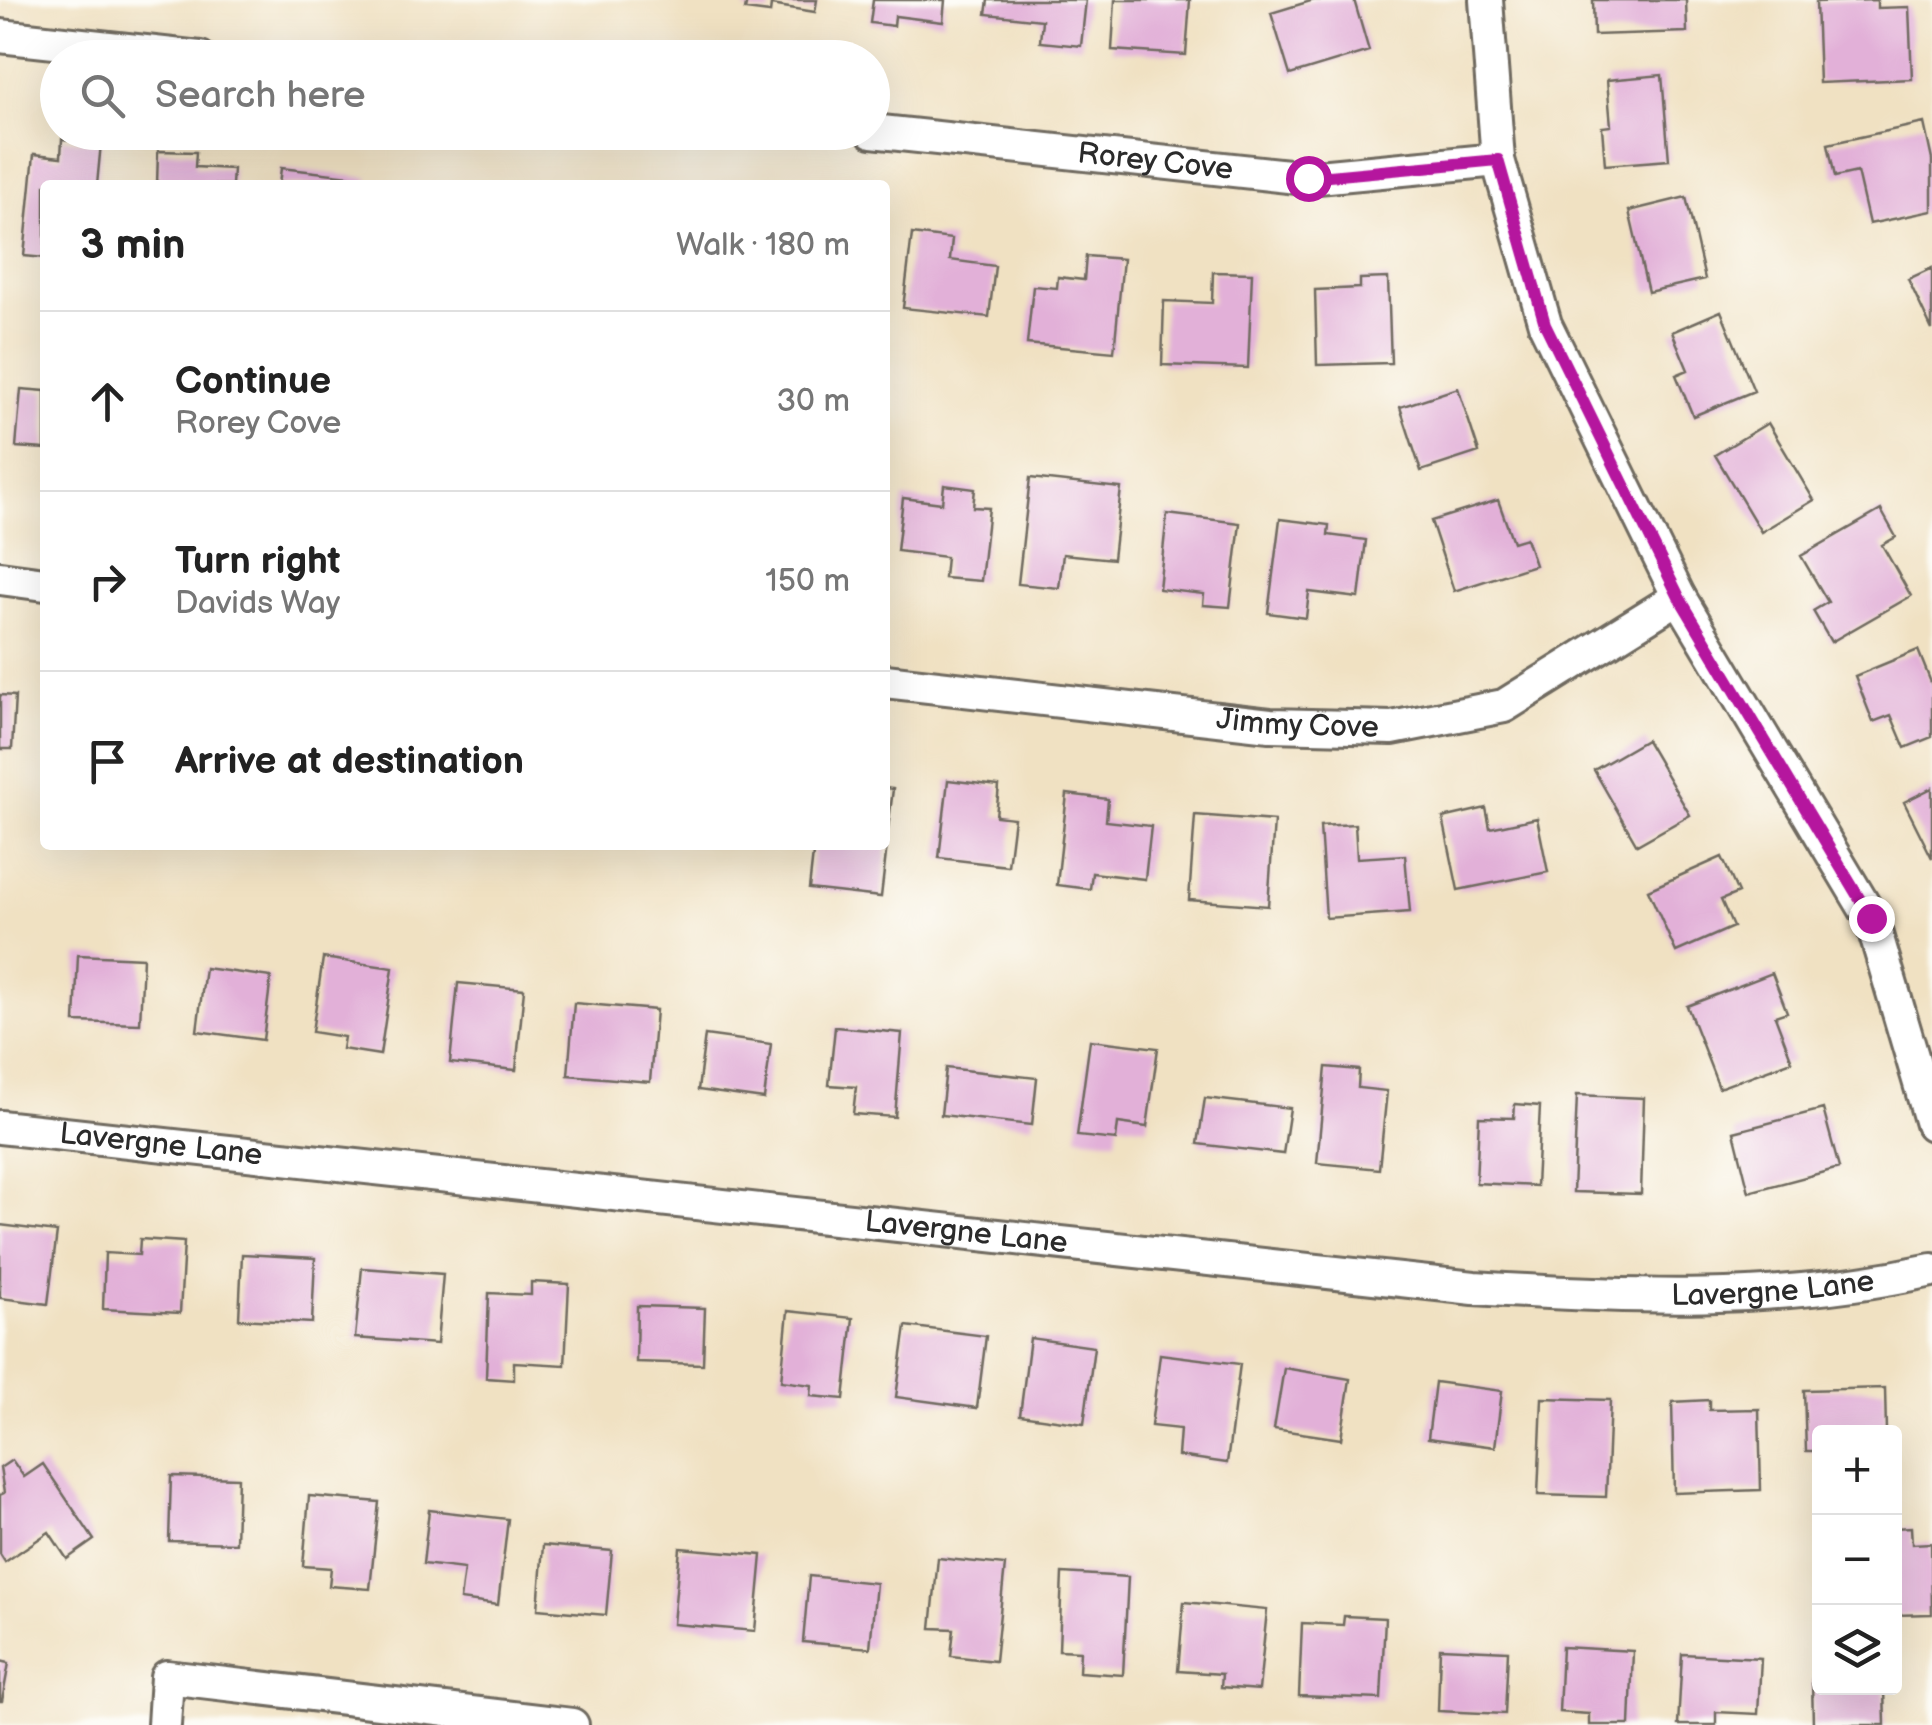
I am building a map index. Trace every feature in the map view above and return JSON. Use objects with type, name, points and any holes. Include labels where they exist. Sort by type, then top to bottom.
[{"type":"street","points":[[1486,0],[1498,160],[1545,324],[1679,597],[1871,918],[1932,1124]]},
{"type":"street","points":[[0,36],[40,40]]},
{"type":"street","name":"Rorey Cove","points":[[890,133],[1308,178],[1498,160]]},
{"type":"street","points":[[0,578],[40,583]]},
{"type":"street","name":"Jimmy Cove","points":[[890,682],[1270,725],[1392,728],[1504,706],[1679,597]]},
{"type":"street","name":"Lavergne Lane","points":[[0,1127],[1474,1288],[1660,1300],[1857,1287],[1932,1270]]},
{"type":"street","points":[[164,1725],[167,1677],[572,1725]]},
{"type":"building","points":[[747,0],[817,0],[815,12],[771,5],[770,13],[745,10]]},
{"type":"building","points":[[873,0],[945,0],[943,22],[895,16],[894,26],[870,23]]},
{"type":"building","points":[[988,0],[1086,0],[1081,46],[1040,42],[1042,20],[986,14]]},
{"type":"building","points":[[1115,0],[1190,0],[1186,55],[1112,50]]},
{"type":"building","points":[[1314,0],[1354,0],[1369,51],[1290,75],[1271,13]]},
{"type":"building","points":[[1593,0],[1686,0],[1687,32],[1594,35]]},
{"type":"building","points":[[1877,0],[1877,8],[1909,7],[1912,79],[1819,83],[1816,2]]},
{"type":"building","points":[[1662,75],[1669,160],[1605,165],[1602,127],[1611,126],[1607,80]]},
{"type":"building","points":[[1924,123],[1932,160],[1932,211],[1869,224],[1857,172],[1835,177],[1828,144]]},
{"type":"building","points":[[61,150],[100,150],[97,180],[40,180],[40,258],[24,256],[34,154],[61,157]]},
{"type":"building","points":[[158,151],[196,152],[195,167],[233,169],[232,180],[157,180]]},
{"type":"building","points":[[281,168],[368,178],[368,180],[280,180]]},
{"type":"building","points":[[1686,197],[1705,279],[1648,292],[1629,211]]},
{"type":"building","points":[[912,234],[952,239],[950,260],[995,266],[989,317],[903,308]]},
{"type":"building","points":[[1086,256],[1123,259],[1114,352],[1027,344],[1033,286],[1057,288],[1058,277],[1084,280]]},
{"type":"building","points":[[1932,268],[1932,330],[1908,279]]},
{"type":"building","points":[[1213,272],[1252,273],[1248,368],[1162,365],[1164,301],[1212,303]]},
{"type":"building","points":[[1388,278],[1391,363],[1317,365],[1315,290],[1360,288],[1360,279]]},
{"type":"building","points":[[1721,311],[1754,391],[1693,416],[1676,375],[1688,370],[1672,332]]},
{"type":"building","points":[[1458,388],[1479,452],[1421,471],[1400,407]]},
{"type":"building","points":[[21,389],[40,391],[40,449],[16,447]]},
{"type":"building","points":[[1768,423],[1814,500],[1761,532],[1715,455]]},
{"type":"building","points":[[1030,478],[1121,488],[1113,559],[1063,554],[1059,588],[1018,584]]},
{"type":"building","points":[[944,485],[975,489],[973,507],[989,508],[981,581],[944,578],[946,557],[897,551],[903,498],[942,503]]},
{"type":"building","points":[[1498,500],[1513,542],[1526,538],[1535,565],[1454,591],[1431,521]]},
{"type":"building","points":[[1881,510],[1896,537],[1882,545],[1911,596],[1831,642],[1813,611],[1828,602],[1801,556]]},
{"type":"building","points":[[1167,514],[1240,523],[1230,607],[1203,605],[1204,594],[1159,589]]},
{"type":"building","points":[[1280,519],[1329,525],[1328,535],[1366,540],[1359,598],[1309,592],[1306,618],[1268,613]]},
{"type":"building","points":[[1918,650],[1932,685],[1932,737],[1905,748],[1891,715],[1873,722],[1855,676]]},
{"type":"building","points":[[0,695],[15,696],[12,749],[0,749]]},
{"type":"building","points":[[1646,740],[1690,815],[1637,845],[1594,770]]},
{"type":"building","points":[[948,780],[999,786],[996,816],[1014,818],[1008,866],[939,858]]},
{"type":"building","points":[[1932,788],[1932,858],[1904,802]]},
{"type":"building","points":[[1067,794],[1108,799],[1106,821],[1151,826],[1145,879],[1092,873],[1090,889],[1057,885]]},
{"type":"building","points":[[1486,808],[1490,828],[1537,818],[1548,872],[1458,890],[1443,818]]},
{"type":"building","points":[[1195,815],[1274,821],[1268,906],[1189,900]]},
{"type":"building","points":[[1355,824],[1357,858],[1405,855],[1410,912],[1326,918],[1320,826]]},
{"type":"building","points":[[813,850],[886,850],[881,897],[809,889]]},
{"type":"building","points":[[1722,857],[1738,893],[1721,900],[1733,927],[1676,952],[1648,890]]},
{"type":"building","points":[[78,955],[143,958],[140,1024],[75,1022]]},
{"type":"building","points":[[323,958],[393,968],[380,1055],[342,1049],[344,1037],[312,1032]]},
{"type":"building","points":[[205,968],[271,977],[263,1040],[197,1031]]},
{"type":"building","points":[[1772,973],[1787,1012],[1775,1016],[1792,1061],[1719,1088],[1687,1006]]},
{"type":"building","points":[[458,983],[524,989],[516,1070],[450,1063]]},
{"type":"building","points":[[574,1003],[656,1010],[650,1082],[568,1075]]},
{"type":"building","points":[[835,1027],[902,1033],[895,1117],[853,1114],[856,1087],[829,1085]]},
{"type":"building","points":[[705,1035],[771,1044],[764,1099],[698,1090]]},
{"type":"building","points":[[1090,1040],[1158,1048],[1147,1127],[1118,1123],[1116,1140],[1077,1136]]},
{"type":"building","points":[[1326,1067],[1359,1070],[1358,1088],[1387,1091],[1379,1169],[1317,1163]]},
{"type":"building","points":[[946,1068],[1037,1078],[1032,1125],[941,1115]]},
{"type":"building","points":[[1577,1095],[1644,1098],[1641,1194],[1573,1192]]},
{"type":"building","points":[[1205,1098],[1290,1108],[1283,1154],[1198,1144]]},
{"type":"building","points":[[1515,1104],[1540,1106],[1536,1186],[1476,1183],[1479,1117],[1514,1118]]},
{"type":"building","points":[[1823,1109],[1839,1168],[1749,1192],[1734,1132]]},
{"type":"building","points":[[0,1225],[57,1232],[48,1304],[0,1298]]},
{"type":"building","points":[[140,1239],[184,1242],[180,1313],[103,1309],[105,1253],[139,1255]]},
{"type":"building","points":[[242,1254],[315,1258],[312,1323],[239,1319]]},
{"type":"building","points":[[362,1268],[443,1274],[437,1344],[355,1338]]},
{"type":"building","points":[[531,1282],[569,1284],[565,1365],[514,1362],[514,1380],[486,1378],[489,1293],[531,1295]]},
{"type":"building","points":[[637,1306],[705,1308],[703,1364],[636,1362]]},
{"type":"building","points":[[788,1311],[853,1318],[844,1399],[811,1396],[812,1385],[781,1381]]},
{"type":"building","points":[[906,1326],[986,1336],[977,1408],[896,1397]]},
{"type":"building","points":[[1030,1338],[1094,1347],[1084,1424],[1020,1415]]},
{"type":"building","points":[[1160,1354],[1240,1364],[1227,1463],[1178,1456],[1180,1429],[1151,1426]]},
{"type":"building","points":[[1284,1368],[1350,1379],[1341,1439],[1274,1429]]},
{"type":"building","points":[[1435,1382],[1502,1391],[1495,1447],[1428,1438]]},
{"type":"building","points":[[1885,1388],[1886,1425],[1812,1425],[1812,1451],[1806,1451],[1804,1390]]},
{"type":"building","points":[[1542,1398],[1610,1400],[1606,1497],[1538,1495]]},
{"type":"building","points":[[1709,1400],[1709,1410],[1759,1409],[1761,1490],[1674,1493],[1672,1402]]},
{"type":"building","points":[[12,1460],[24,1477],[43,1464],[94,1540],[67,1559],[49,1532],[5,1562],[0,1554],[0,1495],[4,1493],[0,1468]]},
{"type":"building","points":[[171,1476],[238,1478],[236,1543],[169,1541]]},
{"type":"building","points":[[309,1496],[379,1502],[370,1589],[329,1586],[331,1568],[303,1566]]},
{"type":"building","points":[[429,1510],[508,1519],[498,1605],[460,1600],[464,1569],[423,1564]]},
{"type":"building","points":[[1911,1527],[1912,1544],[1931,1543],[1932,1614],[1902,1615],[1902,1528]]},
{"type":"building","points":[[543,1545],[612,1551],[606,1615],[538,1609]]},
{"type":"building","points":[[680,1548],[762,1555],[755,1631],[673,1624]]},
{"type":"building","points":[[938,1558],[1005,1565],[995,1661],[951,1656],[954,1629],[931,1628]]},
{"type":"building","points":[[1062,1573],[1128,1577],[1123,1675],[1079,1672],[1080,1651],[1059,1650]]},
{"type":"building","points":[[809,1576],[876,1583],[870,1648],[803,1642]]},
{"type":"building","points":[[1184,1602],[1267,1610],[1259,1690],[1221,1687],[1222,1674],[1178,1671]]},
{"type":"building","points":[[1344,1616],[1385,1618],[1381,1699],[1299,1696],[1302,1623],[1343,1625]]},
{"type":"building","points":[[1562,1647],[1633,1651],[1630,1725],[1589,1725],[1589,1714],[1559,1712]]},
{"type":"building","points":[[1440,1648],[1508,1651],[1505,1714],[1438,1711]]},
{"type":"building","points":[[1682,1654],[1761,1658],[1758,1714],[1716,1712],[1716,1725],[1678,1725]]},
{"type":"building","points":[[0,1661],[9,1663],[2,1701],[0,1701]]},
{"type":"building","points":[[1812,1695],[1884,1695],[1885,1725],[1813,1725]]},
{"type":"route","points":[[1308,178],[1498,160],[1545,324],[1679,597],[1871,918]]}]
